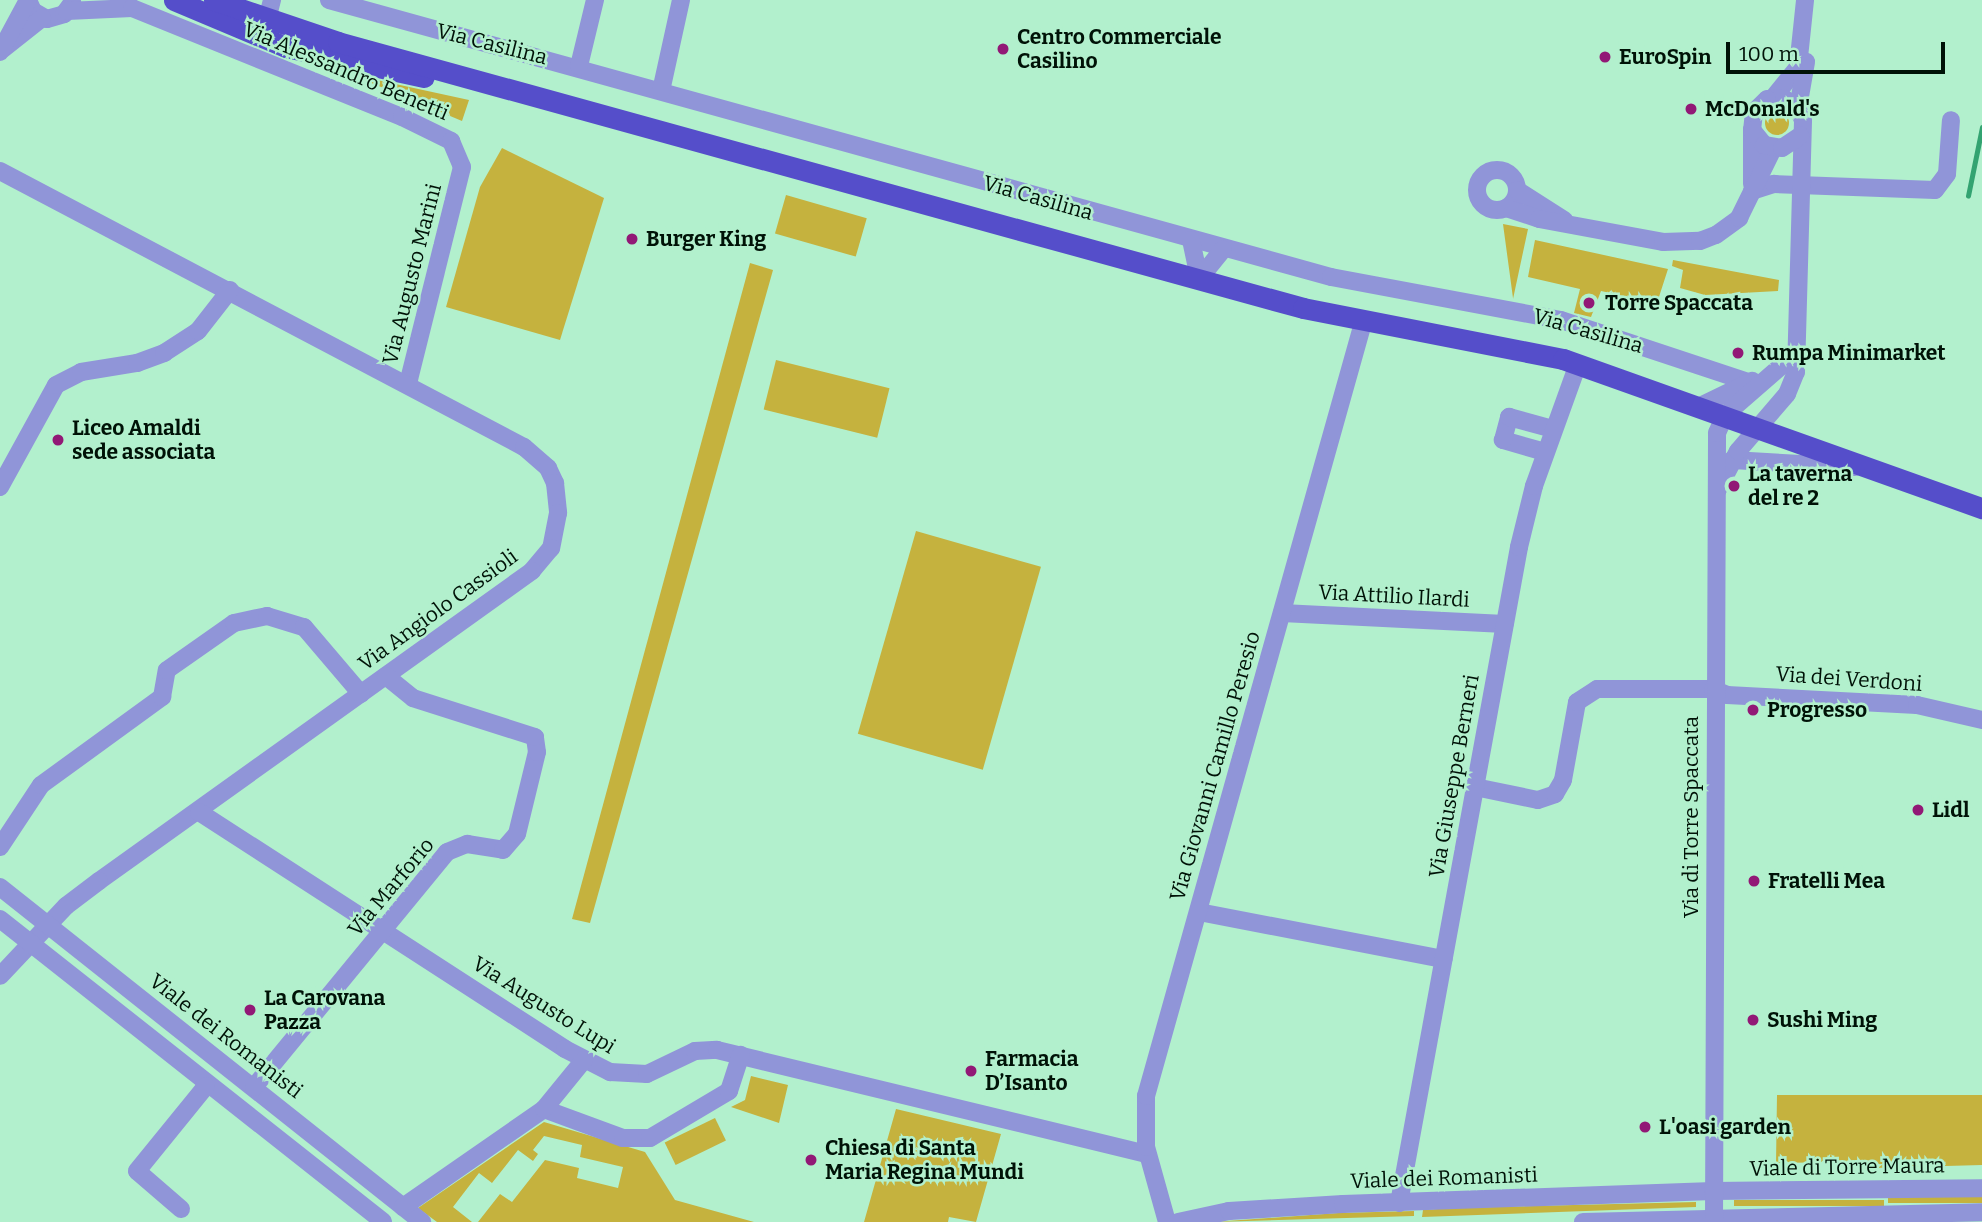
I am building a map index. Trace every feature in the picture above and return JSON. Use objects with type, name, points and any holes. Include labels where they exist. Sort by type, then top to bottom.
[{"type":"main road","name":"Via Casilina","points":[[174,0],[312,54],[396,73],[489,82]]},
{"type":"main road","name":"Via Casilina","points":[[214,0],[270,10],[489,82],[1363,323],[1509,346],[1578,364],[1982,508]]},
{"type":"street","points":[[28,0],[42,18],[0,52],[28,0]]},
{"type":"street","name":"Via Casilina","points":[[329,0],[579,66],[858,148],[1223,249],[1366,286],[1552,318],[1749,382]]},
{"type":"street","points":[[579,66],[595,0]]},
{"type":"street","points":[[660,91],[681,0]]},
{"type":"street","points":[[1798,108],[1806,72],[1803,45],[1805,0]]},
{"type":"street","name":"Via Alessandro Benetti","points":[[42,18],[56,18],[73,4],[132,8],[402,117],[452,141],[462,160],[460,175]]},
{"type":"street","points":[[1752,191],[1752,130],[1755,109],[1773,98],[1793,78],[1803,45]]},
{"type":"street","points":[[1715,495],[1732,460],[1756,426],[1791,387],[1796,353],[1798,186],[1803,120],[1798,108],[1786,99],[1773,98]]},
{"type":"street","points":[[1752,191],[1774,184],[1936,190],[1947,174],[1951,120]]},
{"type":"street","points":[[1752,130],[1761,144],[1775,149],[1791,145],[1800,136]]},
{"type":"street","points":[[1775,149],[1798,186]]},
{"type":"street","points":[[1573,225],[1517,190],[1511,175],[1500,170],[1480,180],[1477,191],[1482,203],[1492,209],[1506,208],[1573,225],[1662,242],[1693,242],[1716,235],[1735,222],[1775,149]]},
{"type":"street","name":"Via Angiolo Cassioli","points":[[0,171],[408,384],[542,460],[555,483],[558,522],[551,548],[532,570],[199,812],[99,881],[49,925],[0,976]]},
{"type":"street","name":"Via Augusto Marini","points":[[408,384],[444,250],[460,175]]},
{"type":"street","points":[[1506,208],[1517,190]]},
{"type":"street","points":[[1191,240],[1199,279]]},
{"type":"street","points":[[1199,279],[1223,249]]},
{"type":"street","points":[[0,487],[56,384],[81,372],[159,356],[198,331],[230,290]]},
{"type":"street","name":"Via Giovanni Camillo Peresio","points":[[1167,1222],[1147,1154],[1144,1104],[1363,323]]},
{"type":"street","points":[[1725,415],[1781,369],[1796,353]]},
{"type":"street","name":"Via Giuseppe Berneri","points":[[1399,1203],[1527,513],[1545,452],[1578,364]]},
{"type":"street","points":[[1700,406],[1781,369]]},
{"type":"street","name":"Via di Torre Spaccata","points":[[1714,1220],[1715,495],[1717,433],[1725,415]]},
{"type":"street","points":[[1545,452],[1503,440],[1509,417],[1553,429]]},
{"type":"street","name":"Via Casilina","points":[[1732,460],[1868,468]]},
{"type":"street","name":"Via Attilio Ilardi","points":[[1282,613],[1505,624]]},
{"type":"street","points":[[0,847],[41,785],[162,697],[164,672],[233,623],[267,616],[304,626],[320,639],[361,694]]},
{"type":"street","name":"Via Marforio","points":[[254,1087],[449,850],[462,844],[497,851],[511,846],[538,747],[535,737],[524,730],[407,695],[386,676]]},
{"type":"street","name":"Via dei Verdoni","points":[[1475,787],[1538,800],[1555,794],[1563,780],[1577,702],[1587,692],[1713,689],[1727,695],[1917,705],[1982,720]]},
{"type":"street","name":"Via Augusto Lupi","points":[[199,812],[584,1060],[610,1072],[633,1076],[652,1072],[699,1050],[741,1055],[1147,1154]]},
{"type":"street","name":"Viale dei Romanisti","points":[[0,887],[422,1222]]},
{"type":"street","points":[[1199,912],[1444,959]]},
{"type":"street","points":[[0,919],[206,1086],[383,1222]]},
{"type":"street","points":[[544,1109],[623,1138],[650,1138],[729,1091],[741,1055]]},
{"type":"street","points":[[403,1207],[544,1109],[584,1060]]},
{"type":"street","points":[[181,1209],[137,1171],[206,1086]]},
{"type":"street","name":"Viale di Torre Maura","points":[[1713,1191],[1982,1188]]},
{"type":"street","name":"Viale dei Romanisti","points":[[1178,1222],[1242,1210],[1713,1191]]},
{"type":"street","points":[[1583,1222],[1982,1212]]},
{"type":"shaded area","points":[[362,79],[377,80],[469,100],[462,121]]},
{"type":"shaded area","points":[[1777,111],[1785,115],[1789,123],[1785,131],[1777,135],[1769,131],[1765,123],[1769,115]]},
{"type":"shaded area","points":[[502,148],[604,198],[560,340],[446,307],[480,187]]},
{"type":"shaded area","points":[[786,195],[867,218],[856,257],[775,233]]},
{"type":"shaded area","points":[[1503,224],[1528,229],[1513,299],[1513,298]]},
{"type":"shaded area","points":[[1535,240],[1668,269],[1657,303],[1601,291],[1591,317],[1574,313],[1580,289],[1528,277]]},
{"type":"shaded area","points":[[1673,260],[1779,280],[1778,291],[1705,295],[1680,288],[1683,270],[1672,266]]},
{"type":"shaded area","points":[[750,263],[773,270],[590,923],[572,919]]},
{"type":"shaded area","points":[[776,360],[890,388],[877,438],[764,409]]},
{"type":"shaded area","points":[[916,531],[1041,567],[983,770],[858,734]]},
{"type":"shaded area","points":[[751,1076],[788,1085],[779,1123],[731,1107],[745,1100]]},
{"type":"shaded area","points":[[1777,1095],[1982,1095],[1982,1165],[1874,1168],[1837,1162],[1776,1163]]},
{"type":"shaded area","points":[[896,1109],[1001,1134],[976,1222],[949,1217],[948,1222],[864,1222]]},
{"type":"shaded area","points":[[715,1118],[726,1140],[676,1165],[665,1143]]},
{"type":"shaded area","points":[[544,1122],[645,1152],[675,1200],[754,1222],[478,1222],[500,1194],[512,1202],[545,1160],[579,1168],[577,1178],[618,1188],[623,1167],[580,1157],[582,1145],[544,1136],[533,1150],[538,1154],[533,1161],[518,1150],[492,1183],[479,1173],[453,1207],[472,1222],[437,1222],[418,1208]]},
{"type":"shaded area","points":[[1888,1197],[1982,1197],[1982,1203],[1888,1203]]},
{"type":"shaded area","points":[[1734,1200],[1884,1200],[1884,1206],[1734,1206]]},
{"type":"shaded area","points":[[1696,1202],[1696,1207],[1422,1217],[1423,1210],[1452,1208]]},
{"type":"shaded area","points":[[1414,1211],[1414,1216],[1213,1222],[1338,1213]]},
{"type":"waterway","points":[[1968,196],[1982,127]]},
{"type":"place","name":"Centro Commerciale Casilino","points":[[1003,49]]},
{"type":"place","name":"EuroSpin","points":[[1605,57]]},
{"type":"place","name":"McDonald's","points":[[1691,109]]},
{"type":"place","name":"Burger King","points":[[632,239]]},
{"type":"place","name":"Torre Spaccata","points":[[1589,303]]},
{"type":"place","name":"Rumpa Minimarket","points":[[1738,353]]},
{"type":"place","name":"Liceo Amaldi sede associata","points":[[58,440]]},
{"type":"place","name":"La taverna del re 2","points":[[1734,486]]},
{"type":"place","name":"Progresso","points":[[1753,710]]},
{"type":"place","name":"Lidl","points":[[1918,810]]},
{"type":"place","name":"Fratelli Mea","points":[[1754,881]]},
{"type":"place","name":"La Carovana Pazza","points":[[250,1010]]},
{"type":"place","name":"Sushi Ming","points":[[1753,1020]]},
{"type":"place","name":"Farmacia D’Isanto","points":[[971,1071]]},
{"type":"place","name":"L'oasi garden","points":[[1645,1127]]},
{"type":"place","name":"Chiesa di Santa Maria Regina Mundi","points":[[811,1160]]}]
